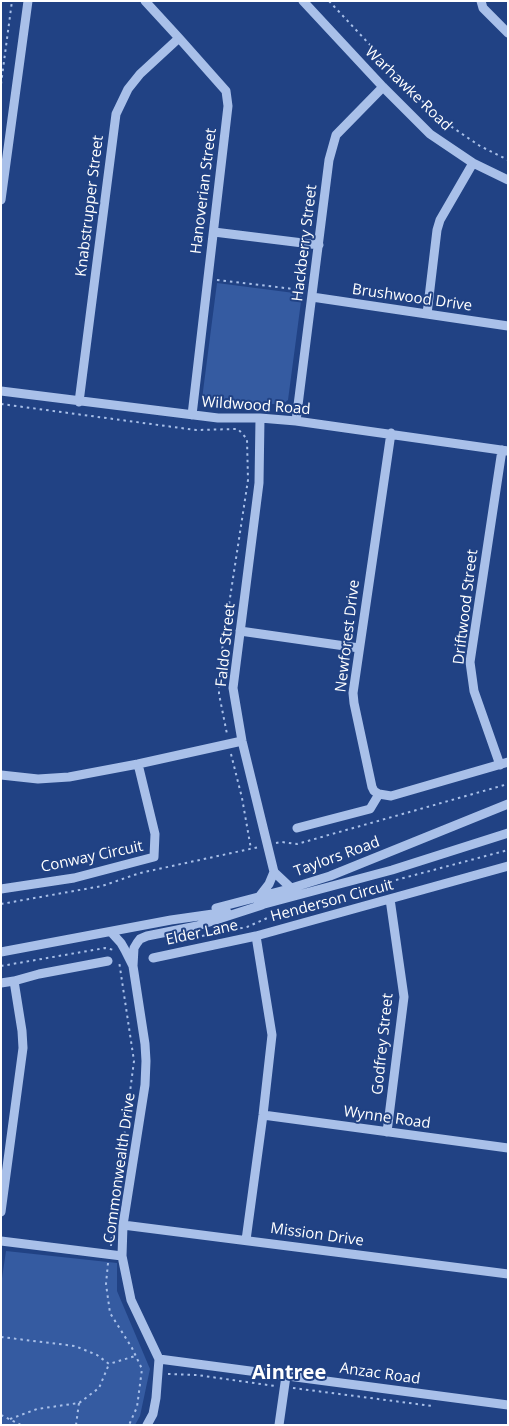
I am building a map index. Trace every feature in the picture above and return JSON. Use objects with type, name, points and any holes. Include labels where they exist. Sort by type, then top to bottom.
[{"type":"street","points":[[1,200],[28,1]]},
{"type":"street","name":"Hanoverian Street","points":[[145,1],[226,92],[228,106],[192,415]]},
{"type":"street","name":"Warhawke Road","points":[[303,1],[383,87],[430,134],[473,162],[508,180]]},
{"type":"street","points":[[481,1],[483,8],[508,34]]},
{"type":"street","name":"Knabstrupper Street","points":[[79,402],[116,114],[128,89],[140,74],[179,38]]},
{"type":"street","name":"Hackberry Street","points":[[296,421],[329,160],[336,135],[383,87]]},
{"type":"street","points":[[427,314],[437,230],[440,220],[473,162]]},
{"type":"street","points":[[214,232],[318,245]]},
{"type":"street","name":"Brushwood Drive","points":[[312,297],[508,326]]},
{"type":"street","name":"Wildwood Road","points":[[1,391],[218,418],[260,418],[296,421],[505,450]]},
{"type":"street","name":"Faldo Street","points":[[260,418],[259,483],[233,688],[242,741],[274,872]]},
{"type":"street","name":"Newforest Drive","points":[[379,794],[372,787],[354,702],[353,686],[391,433]]},
{"type":"street","name":"Driftwood Street","points":[[504,764],[474,691],[470,662],[505,450]]},
{"type":"street","points":[[240,631],[359,648]]},
{"type":"street","points":[[1,775],[38,780],[69,777],[242,741]]},
{"type":"street","name":"Conway Circuit","points":[[1,889],[74,878],[154,857],[155,834],[138,764]]},
{"type":"street","points":[[297,828],[370,809],[379,794],[391,796],[504,764]]},
{"type":"street","name":"Taylors Road","points":[[260,901],[291,888],[364,863],[508,804]]},
{"type":"street","name":"Taylors Road","points":[[1,952],[111,932],[260,901],[392,870],[508,833]]},
{"type":"street","name":"Henderson Circuit","points":[[246,1240],[272,1035],[256,936],[508,866]]},
{"type":"street","points":[[260,901],[274,872],[291,888]]},
{"type":"street","name":"Godfrey Street","points":[[387,1132],[404,997],[390,899]]},
{"type":"street","name":"Commonwealth Drive","points":[[147,1425],[153,1414],[156,1398],[159,1359],[131,1300],[122,1256],[123,1224],[145,1084],[146,1061],[133,966],[134,948],[140,939],[197,926],[260,901]]},
{"type":"street","name":"Commonwealth Drive","points":[[111,932],[125,950],[133,966]]},
{"type":"street","name":"Elder Lane","points":[[154,958],[256,936]]},
{"type":"street","points":[[1,983],[108,961]]},
{"type":"street","points":[[1,1212],[23,1048],[14,981]]},
{"type":"street","name":"Wynne Road","points":[[263,1115],[508,1148]]},
{"type":"street","name":"Mission Drive","points":[[123,1224],[508,1274]]},
{"type":"street","points":[[1,1240],[122,1256]]},
{"type":"street","name":"Anzac Road","points":[[159,1359],[508,1405]]},
{"type":"street","points":[[279,1425],[286,1376]]},
{"type":"path","points":[[1,84],[12,1]]},
{"type":"path","points":[[329,1],[440,119],[480,146],[508,160]]},
{"type":"path","points":[[208,278],[303,290],[312,297]]},
{"type":"path","points":[[1,404],[196,430],[238,429],[247,439],[248,480],[219,670],[219,694],[222,717],[242,798],[251,849]]},
{"type":"path","points":[[1,904],[102,886],[140,873],[267,845],[282,842],[296,844],[508,784]]},
{"type":"path","points":[[1,1337],[75,1346],[97,1355],[109,1364]]},
{"type":"path","points":[[10,1419],[37,1409],[79,1403],[98,1388],[109,1364],[136,1356]]},
{"type":"path","points":[[158,1373],[198,1375],[440,1407]]},
{"type":"path","points":[[76,1425],[79,1403]]},
{"type":"path","points":[[1,1415],[21,1425]]},
{"type":"shaded area","points":[[217,283],[302,294],[288,400],[283,404],[206,404],[202,399]]},
{"type":"shaded area","points":[[6,1251],[117,1263],[117,1291],[150,1369],[140,1416],[135,1425],[4,1425],[1,1423],[1,1285]]},
{"type":"district","name":"Aintree","points":[[289,1373]]}]
